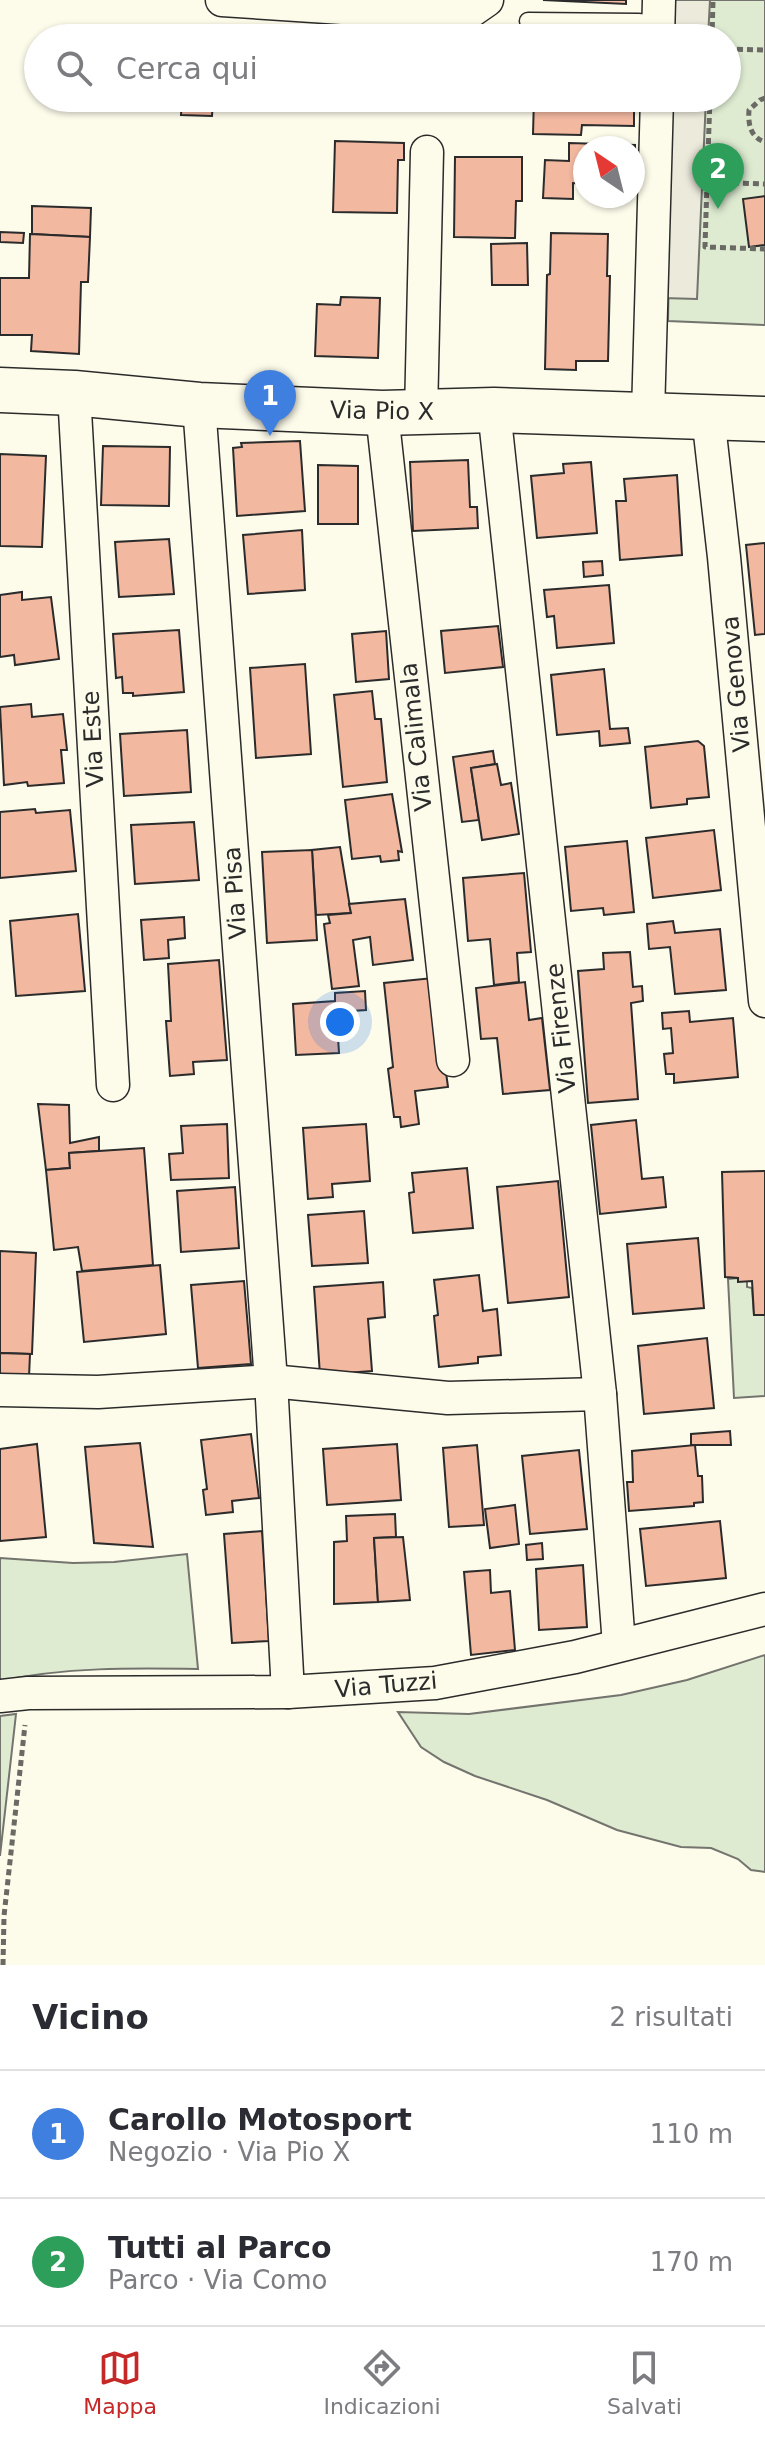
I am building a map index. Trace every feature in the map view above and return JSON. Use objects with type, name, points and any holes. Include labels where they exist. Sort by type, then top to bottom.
[{"type":"street","points":[[222,0],[464,16],[487,0]]},
{"type":"street","points":[[648,414],[657,112]]},
{"type":"street","name":"Via Calimala","points":[[427,152],[401,414],[453,1060]]},
{"type":"street","name":"Via Pio X","points":[[0,390],[74,393],[199,405],[401,414],[494,410],[765,419]]},
{"type":"street","name":"Via Este","points":[[74,393],[113,1085]]},
{"type":"street","name":"Via Pisa","points":[[199,405],[271,1381],[288,1692]]},
{"type":"street","name":"Via Firenze","points":[[494,410],[600,1394],[619,1645]]},
{"type":"street","name":"Via Genova","points":[[708,416],[765,1001]]},
{"type":"street","points":[[0,1390],[98,1392],[271,1381],[448,1398],[600,1394]]},
{"type":"street","name":"Via Tuzzi","points":[[14,1694],[288,1692],[435,1683],[575,1657],[765,1609]]},
{"type":"lane","points":[[528,21],[659,23]]},
{"type":"path","points":[[712,24],[713,0]]},
{"type":"path","points":[[741,49],[765,50]]},
{"type":"path","points":[[765,98],[749,110],[748,124],[758,139],[765,142]]},
{"type":"path","points":[[710,112],[705,247],[765,249]]},
{"type":"path","points":[[707,182],[765,184]]},
{"type":"path","points":[[3,1965],[14,1694]]},
{"type":"green space","points":[[674,0],[765,0],[765,325],[668,321],[672,112],[741,112],[741,24],[673,24]]},
{"type":"green space","points":[[728,1279],[747,1281],[747,1287],[752,1288],[754,1315],[765,1315],[765,1396],[734,1398]]},
{"type":"green space","points":[[187,1554],[198,1669],[74,1671],[0,1681],[0,1558],[73,1563]]},
{"type":"green space","points":[[765,1655],[765,1872],[751,1870],[738,1859],[711,1848],[681,1847],[617,1830],[547,1800],[475,1776],[421,1747],[398,1712],[469,1714],[621,1695],[687,1680]]},
{"type":"green space","points":[[16,1714],[0,1856],[0,1716]]},
{"type":"shaded area","points":[[675,0],[710,0],[709,24],[674,24]]},
{"type":"shaded area","points":[[670,112],[705,112],[697,299],[663,298]]},
{"type":"building","points":[[543,0],[626,0],[626,4]]},
{"type":"building","points":[[181,112],[212,112],[212,116],[181,115]]},
{"type":"building","points":[[534,112],[634,112],[634,126],[582,125],[581,135],[533,134]]},
{"type":"building","points":[[335,141],[404,143],[404,160],[398,160],[397,213],[333,212]]},
{"type":"building","points":[[569,143],[573,143],[573,199],[543,198],[545,160],[569,161]]},
{"type":"building","points":[[455,157],[522,157],[522,201],[516,201],[515,238],[454,237]]},
{"type":"building","points":[[765,196],[765,245],[749,247],[743,199]]},
{"type":"building","points":[[32,206],[91,208],[90,237],[32,234]]},
{"type":"building","points":[[0,232],[24,233],[23,243],[0,242]]},
{"type":"building","points":[[551,233],[608,234],[608,361],[576,361],[576,370],[545,369]]},
{"type":"building","points":[[30,234],[90,237],[88,282],[81,282],[79,354],[31,351],[32,335],[0,335],[0,278],[29,278]]},
{"type":"building","points":[[527,243],[528,285],[492,285],[491,244]]},
{"type":"building","points":[[341,297],[380,298],[378,358],[315,356],[317,304],[340,305]]},
{"type":"building","points":[[300,441],[305,511],[237,516],[233,448],[242,447],[241,443]]},
{"type":"building","points":[[103,446],[170,447],[169,506],[101,505]]},
{"type":"building","points":[[0,454],[46,456],[42,547],[0,546]]},
{"type":"building","points":[[468,460],[470,507],[477,507],[478,528],[413,531],[410,462]]},
{"type":"building","points":[[591,462],[597,533],[537,538],[531,476],[564,473],[563,464]]},
{"type":"building","points":[[318,465],[358,466],[358,524],[318,524]]},
{"type":"building","points":[[677,475],[682,555],[620,560],[616,501],[626,501],[624,479]]},
{"type":"building","points":[[302,530],[305,590],[248,594],[243,535]]},
{"type":"building","points":[[169,539],[174,594],[119,597],[115,542]]},
{"type":"building","points":[[765,543],[765,634],[755,635],[746,545]]},
{"type":"building","points":[[602,561],[603,575],[584,577],[583,562]]},
{"type":"building","points":[[609,585],[614,643],[557,648],[554,616],[547,617],[544,590]]},
{"type":"building","points":[[22,592],[22,600],[51,597],[59,659],[15,665],[14,655],[0,657],[0,595]]},
{"type":"building","points":[[498,626],[503,667],[445,673],[441,631]]},
{"type":"building","points":[[179,630],[184,692],[133,696],[133,693],[123,693],[122,677],[116,678],[113,634]]},
{"type":"building","points":[[386,631],[389,679],[356,682],[352,634]]},
{"type":"building","points":[[305,664],[311,754],[256,758],[250,668]]},
{"type":"building","points":[[604,669],[610,729],[628,728],[630,743],[600,746],[599,731],[557,735],[551,675]]},
{"type":"building","points":[[372,691],[375,719],[381,719],[387,782],[343,787],[334,695]]},
{"type":"building","points":[[31,704],[32,717],[63,714],[67,750],[61,750],[64,783],[4,785],[0,707]]},
{"type":"building","points":[[187,730],[191,792],[124,796],[120,734]]},
{"type":"building","points":[[698,741],[704,746],[709,797],[687,799],[687,804],[651,808],[645,747]]},
{"type":"building","points":[[493,751],[495,764],[471,768],[479,820],[462,822],[453,757]]},
{"type":"building","points":[[497,764],[501,785],[511,783],[519,834],[482,840],[471,768]]},
{"type":"building","points":[[392,794],[402,852],[398,851],[399,860],[381,862],[380,856],[352,859],[345,800]]},
{"type":"building","points":[[35,809],[36,813],[70,810],[76,871],[0,878],[0,812]]},
{"type":"building","points":[[194,822],[199,880],[135,884],[131,825]]},
{"type":"building","points":[[714,830],[721,890],[653,898],[646,838]]},
{"type":"building","points":[[627,841],[634,912],[604,915],[603,908],[571,911],[565,847]]},
{"type":"building","points":[[340,847],[351,913],[316,915],[312,850]]},
{"type":"building","points":[[312,850],[317,940],[267,943],[262,852]]},
{"type":"building","points":[[524,873],[531,952],[517,953],[519,982],[494,985],[490,939],[468,941],[463,878]]},
{"type":"building","points":[[405,899],[413,960],[373,965],[370,937],[353,940],[359,986],[332,989],[324,924],[330,923],[328,915],[351,913],[349,904]]},
{"type":"building","points":[[78,914],[85,991],[16,996],[10,921]]},
{"type":"building","points":[[184,917],[185,938],[168,940],[169,958],[144,960],[141,920]]},
{"type":"building","points":[[673,921],[675,933],[720,929],[726,990],[675,994],[670,947],[649,949],[647,924]]},
{"type":"building","points":[[630,952],[633,987],[642,986],[643,1001],[631,1003],[638,1099],[588,1103],[578,971],[604,969],[603,953]]},
{"type":"building","points":[[219,960],[227,1060],[193,1062],[194,1074],[170,1076],[166,1021],[171,1021],[168,964]]},
{"type":"building","points":[[433,978],[448,1087],[415,1091],[419,1124],[401,1127],[400,1117],[394,1117],[388,1069],[393,1067],[384,983]]},
{"type":"building","points":[[525,982],[529,1020],[542,1018],[550,1090],[503,1094],[497,1038],[481,1039],[476,988]]},
{"type":"building","points":[[365,991],[366,1010],[352,1011],[337,1021],[339,1053],[296,1055],[293,1004],[335,1001],[335,993]]},
{"type":"building","points":[[689,1011],[690,1022],[733,1018],[738,1077],[674,1083],[674,1074],[666,1074],[664,1054],[673,1053],[671,1028],[663,1029],[662,1013]]},
{"type":"building","points":[[38,1104],[69,1105],[70,1143],[99,1137],[99,1151],[69,1153],[70,1168],[46,1170]]},
{"type":"building","points":[[636,1120],[642,1179],[663,1177],[666,1207],[600,1214],[591,1125]]},
{"type":"building","points":[[227,1124],[229,1178],[171,1180],[169,1154],[183,1153],[181,1126]]},
{"type":"building","points":[[366,1124],[370,1181],[332,1184],[333,1197],[308,1199],[303,1128]]},
{"type":"building","points":[[144,1148],[153,1265],[82,1271],[78,1247],[54,1250],[46,1170],[70,1168],[69,1153]]},
{"type":"building","points":[[467,1168],[473,1228],[413,1233],[409,1193],[414,1192],[412,1173]]},
{"type":"building","points":[[765,1171],[765,1315],[754,1315],[752,1281],[738,1282],[738,1278],[725,1277],[722,1172]]},
{"type":"building","points":[[558,1181],[569,1297],[508,1303],[497,1187]]},
{"type":"building","points":[[235,1187],[239,1248],[181,1252],[177,1191]]},
{"type":"building","points":[[364,1211],[368,1263],[312,1266],[308,1215]]},
{"type":"building","points":[[698,1238],[704,1308],[633,1314],[627,1244]]},
{"type":"building","points":[[0,1251],[36,1253],[32,1354],[0,1353]]},
{"type":"building","points":[[160,1265],[166,1334],[84,1342],[77,1272]]},
{"type":"building","points":[[479,1275],[483,1311],[497,1309],[501,1355],[478,1357],[478,1363],[439,1367],[434,1280]]},
{"type":"building","points":[[244,1281],[251,1364],[198,1368],[191,1285]]},
{"type":"building","points":[[383,1282],[385,1317],[368,1319],[372,1371],[320,1375],[314,1287]]},
{"type":"building","points":[[707,1338],[714,1408],[644,1414],[638,1346]]},
{"type":"building","points":[[0,1353],[30,1354],[29,1377],[0,1376]]},
{"type":"building","points":[[730,1431],[731,1445],[691,1445],[691,1434]]},
{"type":"building","points":[[251,1434],[259,1498],[232,1501],[233,1512],[206,1515],[203,1490],[207,1489],[201,1440]]},
{"type":"building","points":[[140,1443],[153,1547],[94,1543],[85,1447]]},
{"type":"building","points":[[37,1444],[46,1537],[0,1541],[0,1449]]},
{"type":"building","points":[[397,1444],[401,1500],[327,1505],[323,1449]]},
{"type":"building","points":[[477,1445],[484,1525],[449,1527],[443,1448]]},
{"type":"building","points":[[695,1445],[698,1476],[702,1476],[703,1502],[694,1503],[694,1506],[629,1511],[627,1482],[633,1482],[632,1451]]},
{"type":"building","points":[[579,1450],[587,1529],[530,1534],[522,1456]]},
{"type":"building","points":[[515,1505],[519,1544],[490,1548],[485,1509]]},
{"type":"building","points":[[395,1514],[396,1537],[374,1538],[378,1602],[334,1604],[334,1542],[347,1541],[346,1516]]},
{"type":"building","points":[[720,1521],[726,1578],[646,1586],[640,1529]]},
{"type":"building","points":[[262,1531],[269,1641],[232,1643],[224,1534]]},
{"type":"building","points":[[403,1537],[410,1600],[378,1602],[374,1538]]},
{"type":"building","points":[[542,1543],[543,1559],[527,1560],[526,1545]]},
{"type":"building","points":[[583,1565],[587,1627],[539,1630],[536,1569]]},
{"type":"building","points":[[490,1570],[491,1593],[510,1591],[515,1650],[471,1655],[464,1572]]},
{"type":"place","name":"Tutti al Parco","points":[[718,209]]},
{"type":"place","name":"Carollo Motosport","points":[[270,436]]}]
